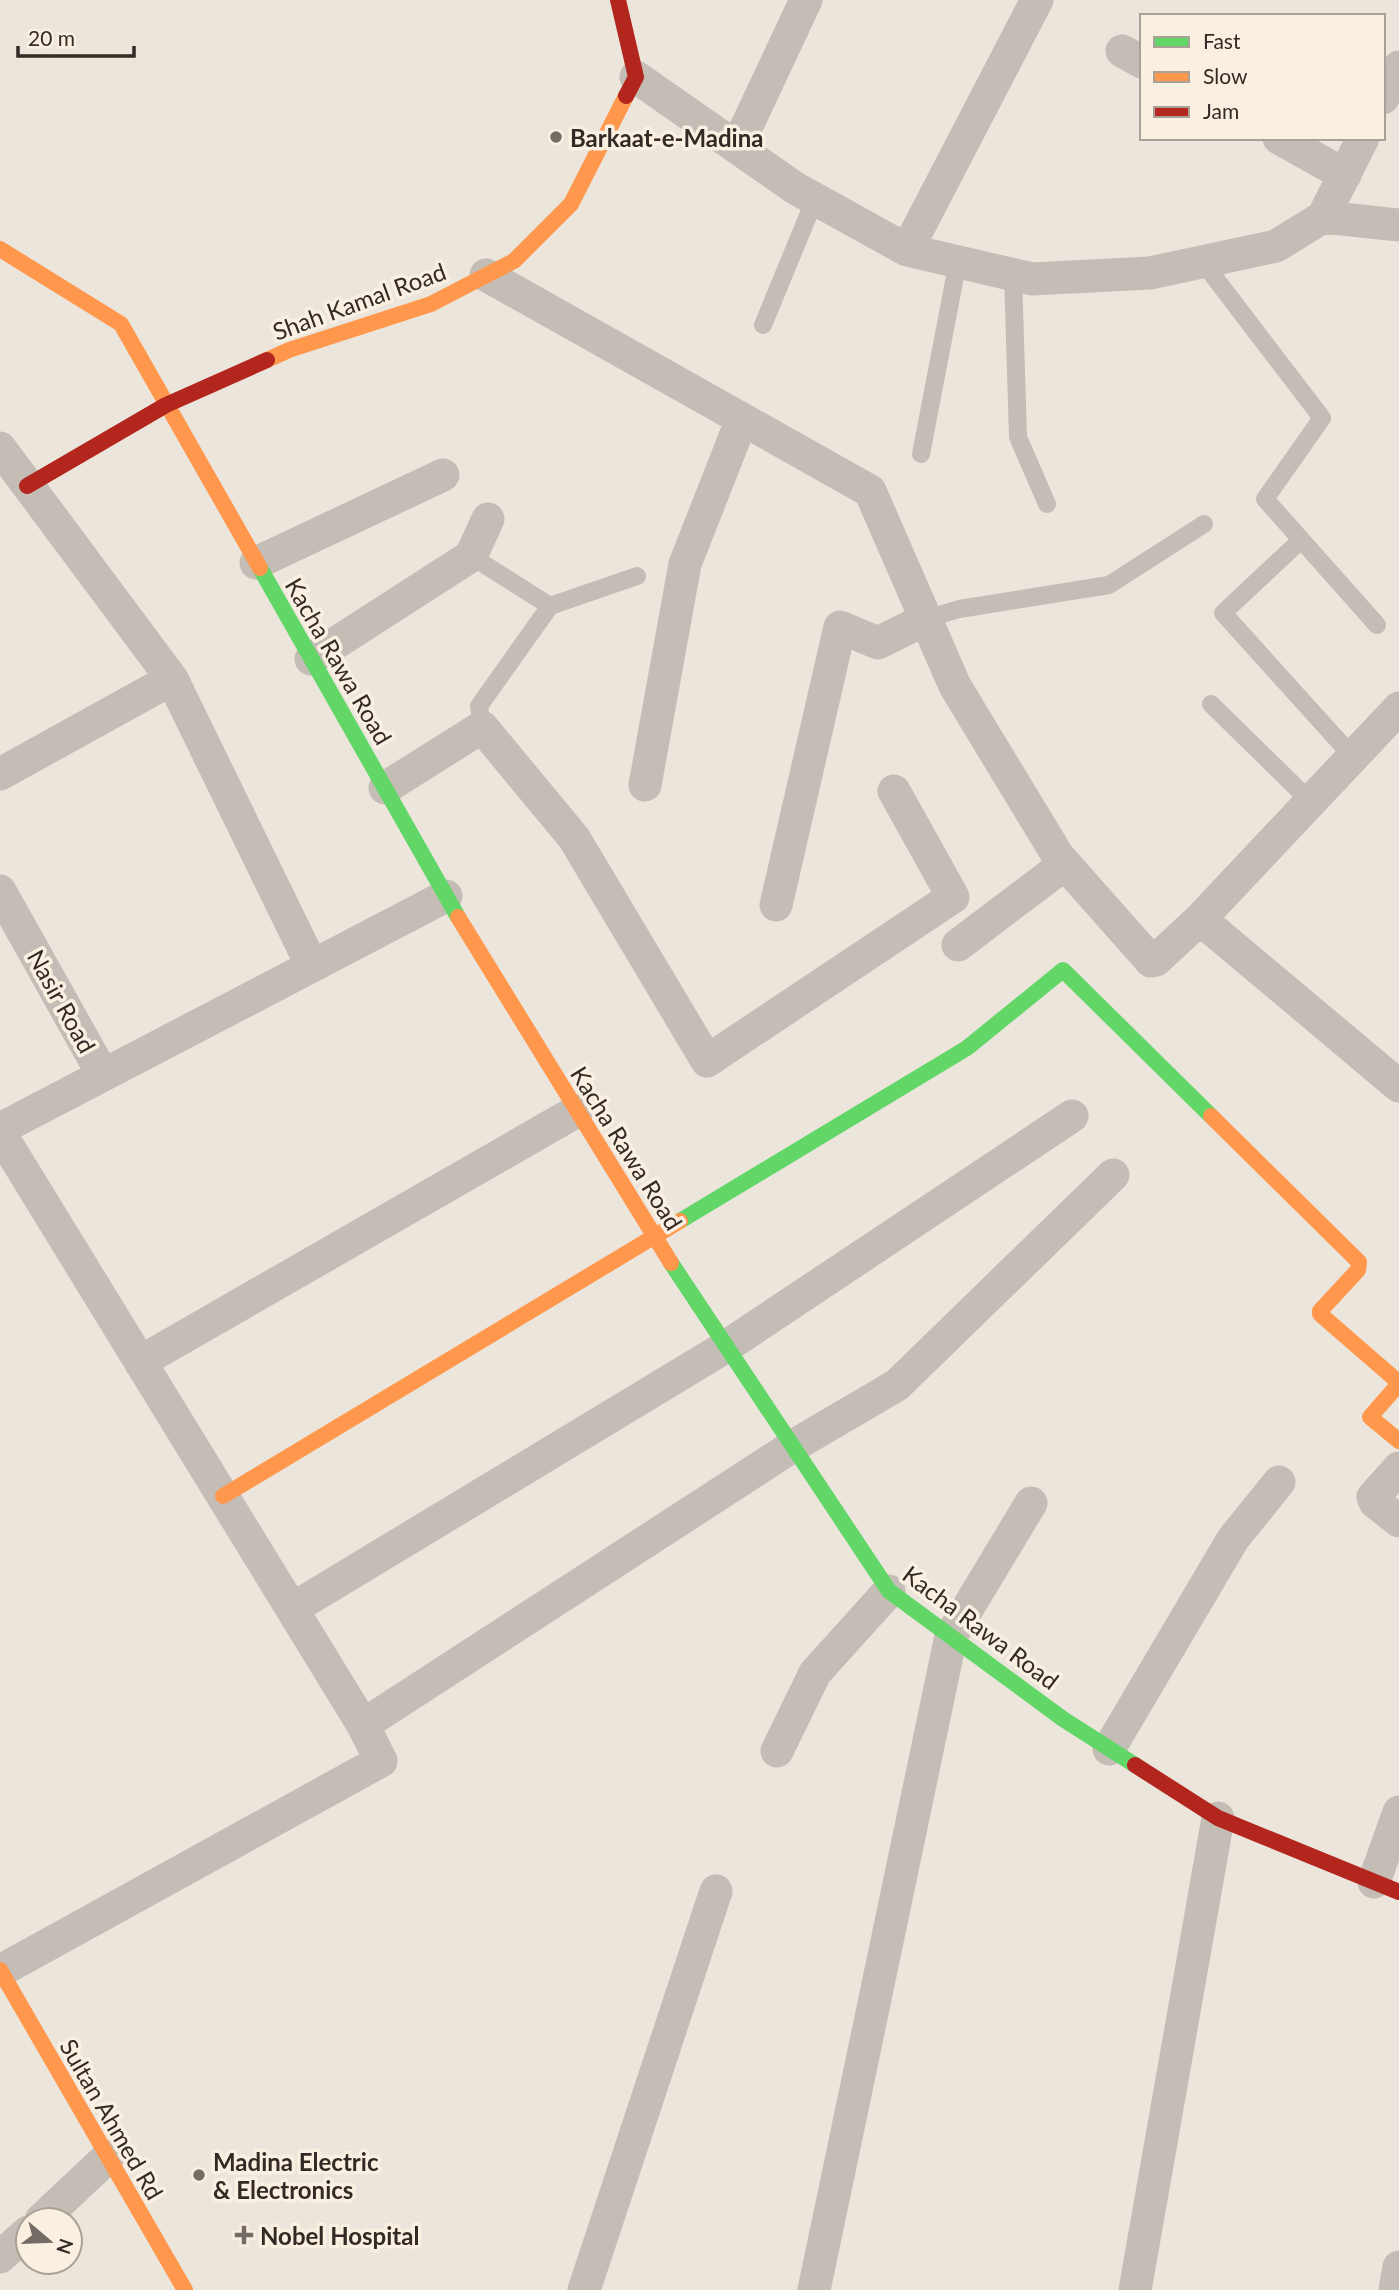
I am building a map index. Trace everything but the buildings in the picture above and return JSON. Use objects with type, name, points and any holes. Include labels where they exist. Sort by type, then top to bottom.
[{"type":"street","points":[[618,0],[636,77],[795,188],[907,250],[1032,279],[1150,273],[1276,246],[1324,217],[1362,140]]},
{"type":"street","points":[[737,147],[806,0]]},
{"type":"street","points":[[907,250],[1037,0]]},
{"type":"street","points":[[1385,94],[1399,67]]},
{"type":"street","name":"Shah Kamal Road","points":[[27,486],[166,405],[289,350],[431,304],[514,261],[571,204],[636,77]]},
{"type":"street","points":[[1283,140],[1345,175]]},
{"type":"street","points":[[1324,217],[1399,225]]},
{"type":"street","name":"Kacha Rawa Road","points":[[0,249],[121,324],[446,896],[654,1236],[889,1591],[1063,1719],[1219,1818],[1387,1887]]},
{"type":"street","points":[[486,275],[870,491],[955,686],[1058,856],[1151,961],[1156,960],[1200,919],[1399,708]]},
{"type":"street","points":[[645,785],[685,564],[742,419]]},
{"type":"street","points":[[0,448],[172,679],[312,967]]},
{"type":"street","points":[[256,563],[443,475]]},
{"type":"street","points":[[312,659],[471,556],[488,519]]},
{"type":"street","points":[[776,905],[840,628],[878,643],[926,619]]},
{"type":"street","points":[[0,774],[172,679]]},
{"type":"street","points":[[385,788],[482,727],[574,838],[707,1061],[953,897],[894,791]]},
{"type":"street","points":[[958,945],[1065,864]]},
{"type":"street","name":"Nasir Road","points":[[0,891],[103,1075]]},
{"type":"street","points":[[0,1971],[381,1761],[363,1725],[0,1131],[446,896]]},
{"type":"street","points":[[1200,919],[1399,1086]]},
{"type":"street","points":[[223,1496],[967,1048],[1063,970],[1359,1262],[1358,1269],[1320,1314],[1396,1380],[1397,1386],[1370,1417],[1399,1441]]},
{"type":"street","points":[[140,1362],[577,1111]]},
{"type":"street","points":[[292,1609],[727,1346],[1072,1116]]},
{"type":"street","points":[[363,1725],[793,1446],[897,1385],[1113,1175]]},
{"type":"street","points":[[1399,1468],[1373,1497],[1375,1502],[1399,1521]]},
{"type":"street","points":[[1109,1749],[1233,1539],[1279,1482]]},
{"type":"street","points":[[814,2290],[951,1636],[1031,1503]]},
{"type":"street","points":[[777,1751],[815,1673],[889,1591]]},
{"type":"street","points":[[1387,1887],[1399,1812]]},
{"type":"street","points":[[1135,2290],[1219,1818]]},
{"type":"street","points":[[584,2290],[716,1891]]},
{"type":"street","name":"Sultan Ahmed Rd","points":[[0,1971],[185,2290]]},
{"type":"street","points":[[55,2206],[108,2157]]},
{"type":"street","points":[[0,2257],[14,2244]]},
{"type":"street","points":[[1395,2290],[1399,2267]]},
{"type":"lane","points":[[763,326],[815,199]]},
{"type":"lane","points":[[921,454],[958,261]]},
{"type":"lane","points":[[1202,261],[1322,418],[1265,499],[1377,625]]},
{"type":"lane","points":[[1013,274],[1018,437],[1047,504]]},
{"type":"lane","points":[[926,619],[959,609],[1109,585],[1204,524]]},
{"type":"lane","points":[[1301,540],[1223,613],[1353,757]]},
{"type":"lane","points":[[471,556],[551,606]]},
{"type":"lane","points":[[482,727],[479,706],[551,606],[637,576]]},
{"type":"lane","points":[[1211,704],[1311,802]]},
{"type":"traffic: fast","points":[[260,568],[458,917]]},
{"type":"traffic: fast","points":[[680,1221],[967,1048],[1063,970],[1211,1116]]},
{"type":"traffic: fast","points":[[671,1263],[889,1591],[1063,1719],[1135,1765]]},
{"type":"traffic: slow","points":[[267,360],[289,350],[431,304],[514,261],[571,204],[626,96]]},
{"type":"traffic: slow","points":[[0,249],[121,324],[260,568]]},
{"type":"traffic: slow","points":[[458,917],[671,1263]]},
{"type":"traffic: slow","points":[[1211,1116],[1359,1262],[1358,1270],[1320,1314],[1396,1380],[1397,1386],[1370,1417],[1399,1441]]},
{"type":"traffic: slow","points":[[223,1496],[680,1221]]},
{"type":"traffic: slow","points":[[0,1970],[185,2290]]},
{"type":"traffic: jam","points":[[618,0],[636,77],[626,96]]},
{"type":"traffic: jam","points":[[27,486],[166,405],[267,360]]},
{"type":"traffic: jam","points":[[1135,1765],[1218,1818],[1399,1892]]},
{"type":"place","name":"Barkaat-e-Madina","points":[[556,137]]},
{"type":"place","name":"Madina Electric & Electronics","points":[[199,2175]]},
{"type":"place","name":"Nobel Hospital","points":[[244,2235]]}]
